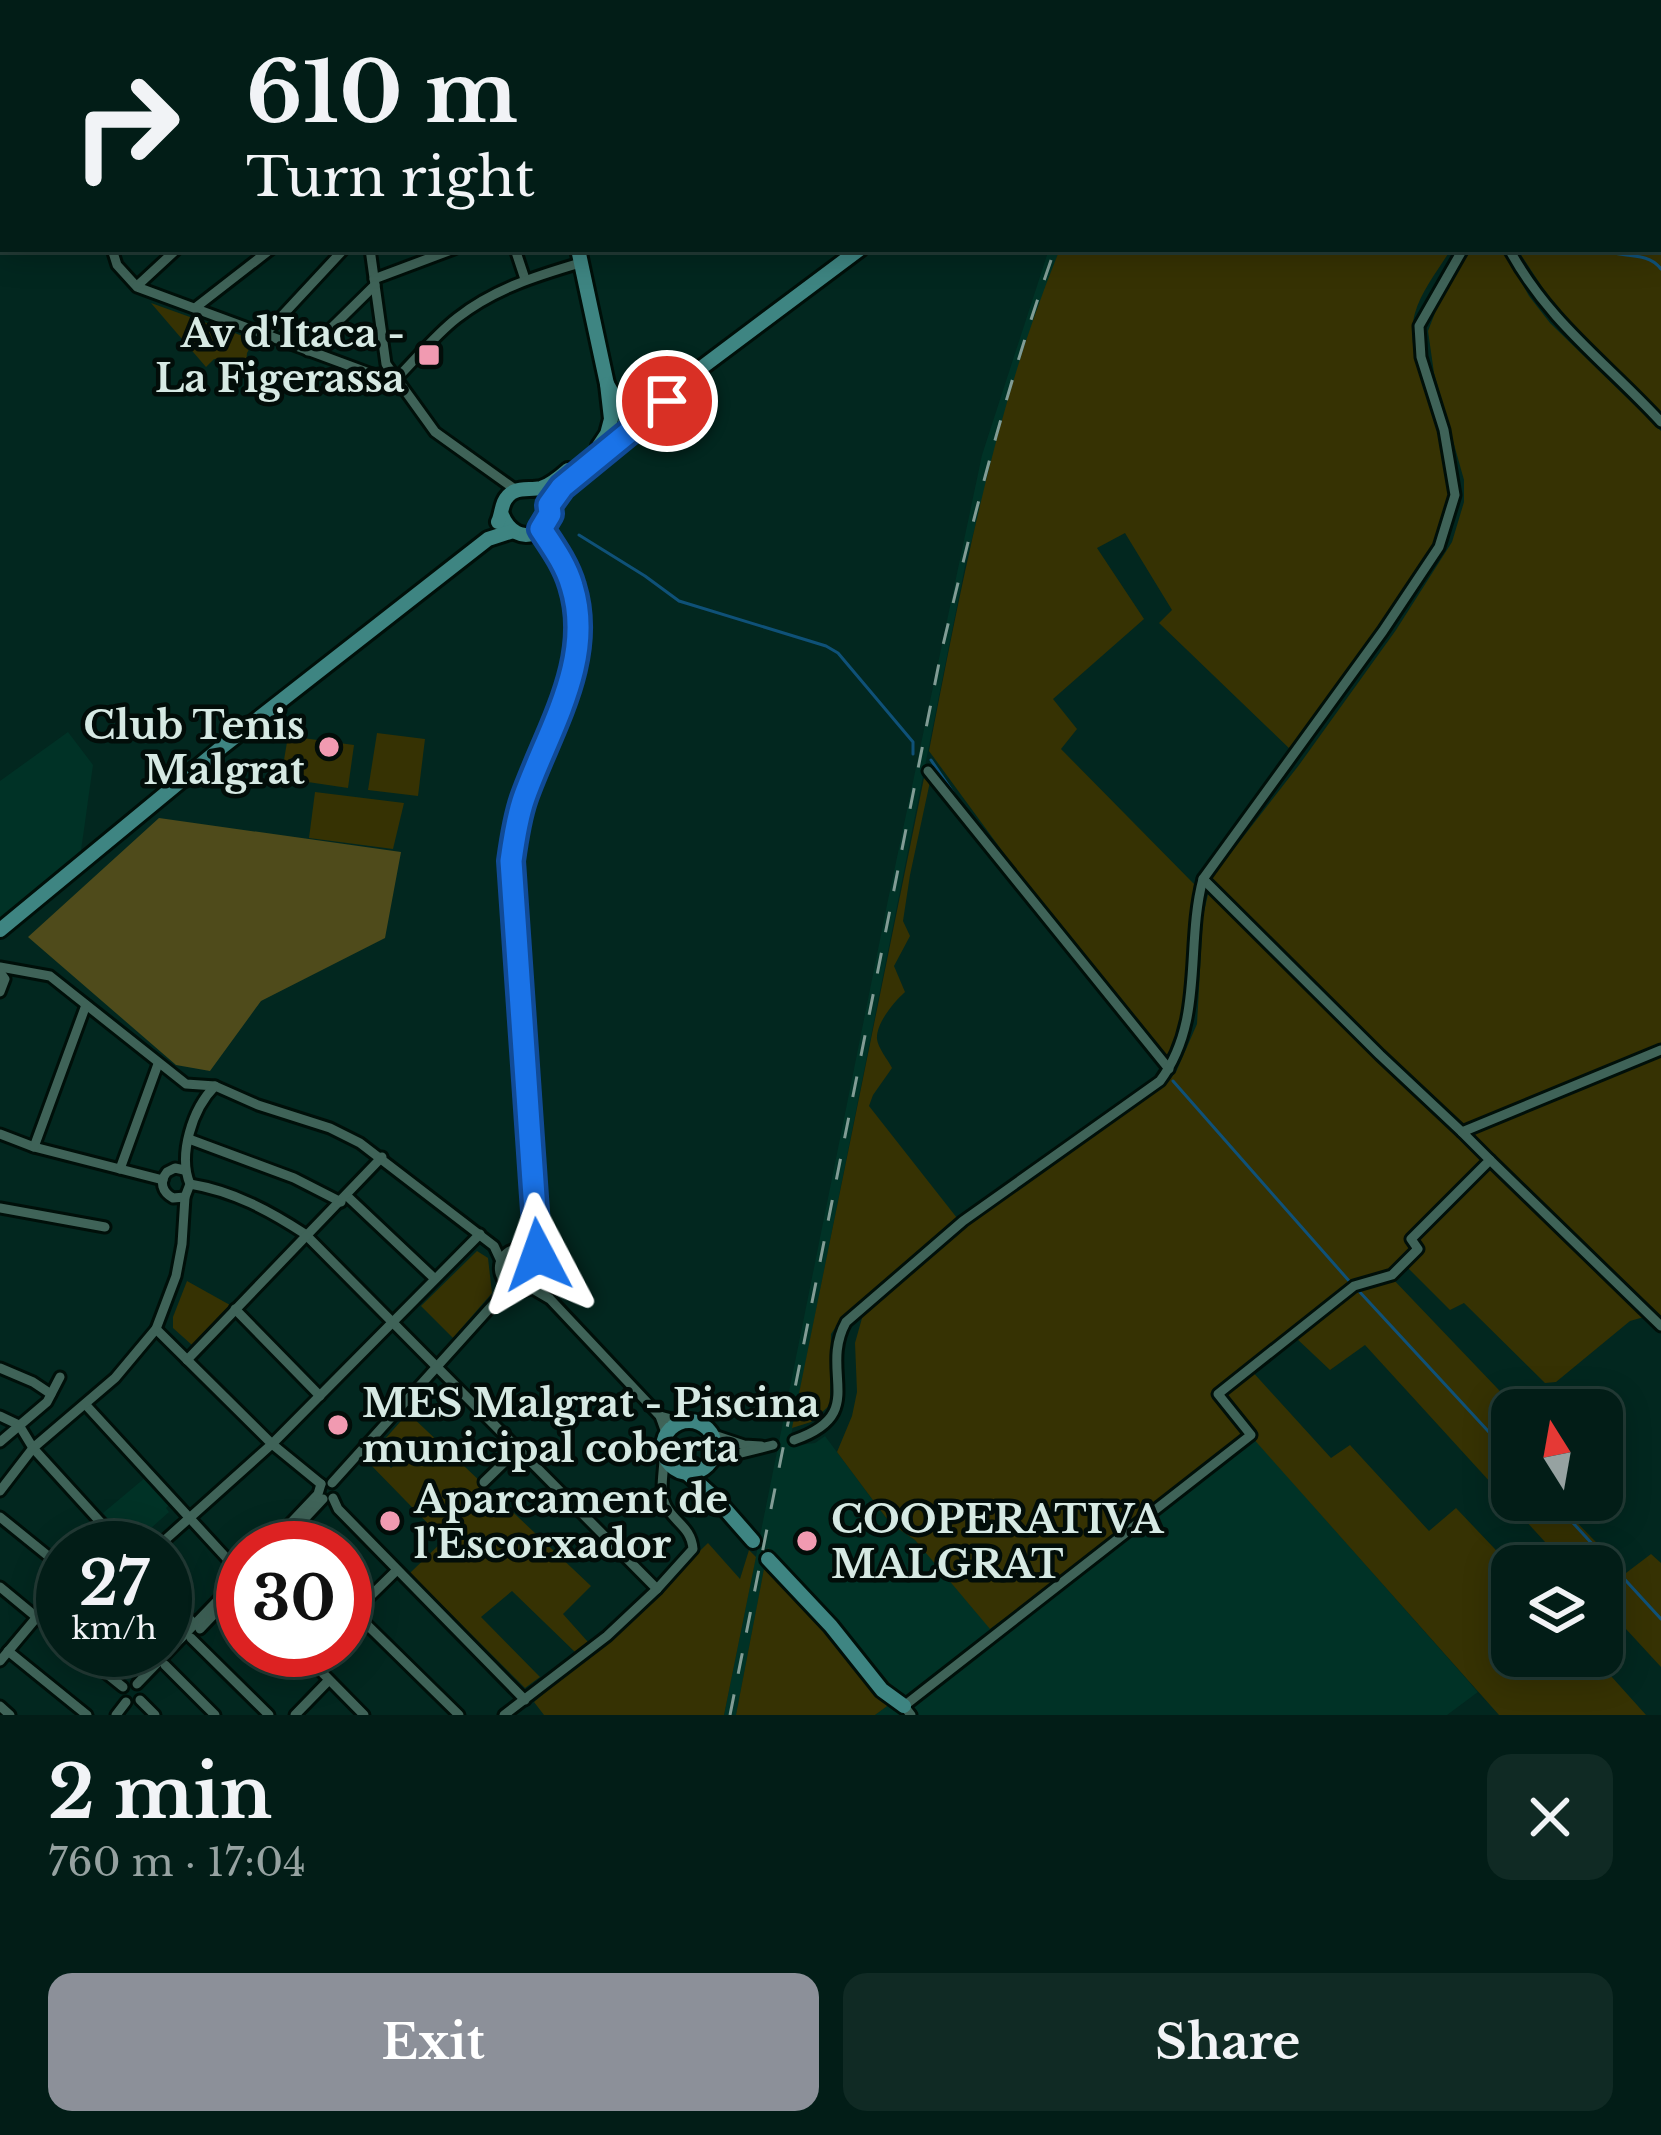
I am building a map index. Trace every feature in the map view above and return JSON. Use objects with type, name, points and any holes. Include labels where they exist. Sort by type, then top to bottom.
[{"type":"street","points":[[113,252],[117,265],[137,286],[395,379]]},
{"type":"street","points":[[137,286],[174,252]]},
{"type":"street","points":[[195,308],[267,252]]},
{"type":"street","points":[[265,334],[341,252]]},
{"type":"street","points":[[370,252],[386,364],[435,432],[496,476],[511,494]]},
{"type":"street","points":[[308,350],[374,282],[447,252]]},
{"type":"street","points":[[515,252],[525,279]]},
{"type":"street","points":[[536,490],[598,452],[856,252]]},
{"type":"street","points":[[794,1440],[820,1430],[836,1410],[835,1353],[846,1322],[963,1221],[1160,1081],[1169,1069],[1192,996],[1203,878],[1439,547],[1455,496],[1444,430],[1421,357],[1418,326],[1461,252]]},
{"type":"street","points":[[1511,252],[1559,321],[1661,422]]},
{"type":"street","points":[[395,379],[454,320],[501,290],[575,256],[618,422]]},
{"type":"street","points":[[549,505],[598,452],[607,434],[626,418],[607,384]]},
{"type":"street","points":[[620,404],[636,410],[656,405]]},
{"type":"street","points":[[618,422],[634,422],[656,405]]},
{"type":"street","points":[[2,926],[488,539],[541,529],[550,514],[544,496],[526,487],[511,494],[488,539]]},
{"type":"street","points":[[502,515],[513,531]]},
{"type":"street","points":[[541,529],[568,573],[578,625],[570,681],[523,802],[511,861],[536,1236],[544,1266],[542,1280],[550,1299]]},
{"type":"street","points":[[928,771],[1169,1069]]},
{"type":"street","points":[[1203,878],[1661,1326]]},
{"type":"street","points":[[0,992],[2,973],[50,976],[185,1084],[215,1086],[330,1128],[382,1157],[494,1246],[503,1282],[497,1300]]},
{"type":"street","points":[[34,1147],[86,1005]]},
{"type":"street","points":[[1462,1132],[1661,1050]]},
{"type":"street","points":[[120,1169],[158,1064]]},
{"type":"street","points":[[200,1085],[204,1100]]},
{"type":"street","points":[[0,1491],[34,1448],[115,1378],[156,1329],[176,1276],[182,1244],[184,1197],[190,1184],[184,1170],[189,1139],[204,1100],[215,1086]]},
{"type":"street","points":[[0,1134],[163,1180]]},
{"type":"street","points":[[189,1139],[344,1199],[435,1280]]},
{"type":"street","points":[[187,1360],[382,1157]]},
{"type":"street","points":[[767,1559],[831,1626],[882,1690],[907,1710],[1251,1436],[1218,1394],[1354,1286],[1392,1275],[1418,1249],[1411,1239],[1490,1160]]},
{"type":"street","points":[[184,1170],[171,1170],[162,1186],[168,1195],[184,1197]]},
{"type":"street","points":[[190,1184],[253,1204],[305,1234],[657,1589]]},
{"type":"street","points":[[0,1208],[105,1227]]},
{"type":"street","points":[[187,1521],[272,1444],[480,1234]]},
{"type":"street","points":[[501,1261],[536,1236]]},
{"type":"street","points":[[494,1246],[538,1255]]},
{"type":"street","points":[[533,1289],[542,1280]]},
{"type":"street","points":[[503,1282],[515,1291]]},
{"type":"street","points":[[300,1521],[497,1300],[533,1289],[550,1299],[660,1416],[663,1496],[668,1509],[689,1531],[693,1546],[657,1589],[607,1636],[504,1715]]},
{"type":"street","points":[[235,1309],[320,1396]]},
{"type":"street","points":[[156,1329],[325,1492],[525,1700]]},
{"type":"street","points":[[0,1368],[51,1394]]},
{"type":"street","points":[[0,1442],[47,1402],[60,1377]]},
{"type":"street","points":[[85,1404],[216,1546]]},
{"type":"street","points":[[0,1415],[20,1425],[34,1448],[100,1521]]},
{"type":"street","points":[[660,1416],[698,1423],[712,1434],[744,1445],[770,1446],[684,1472],[664,1484]]},
{"type":"street","points":[[683,1422],[674,1426],[664,1447],[670,1465],[718,1501],[753,1541]]},
{"type":"street","points":[[712,1434],[715,1449],[708,1464],[718,1501]]},
{"type":"street","points":[[484,1482],[518,1449]]},
{"type":"street","points":[[295,1521],[325,1492]]},
{"type":"street","points":[[0,1517],[36,1546]]},
{"type":"street","points":[[372,1594],[397,1570]]},
{"type":"street","points":[[0,1587],[36,1616]]},
{"type":"street","points":[[126,1702],[133,1703],[216,1602]]},
{"type":"street","points":[[192,1636],[216,1613]]},
{"type":"street","points":[[0,1661],[36,1618]]},
{"type":"street","points":[[192,1621],[195,1624]]},
{"type":"street","points":[[372,1630],[459,1715]]},
{"type":"street","points":[[192,1638],[269,1715]]},
{"type":"street","points":[[8,1651],[87,1715]]},
{"type":"street","points":[[111,1677],[123,1687]]},
{"type":"street","points":[[139,1691],[153,1677]]},
{"type":"street","points":[[177,1677],[215,1715]]},
{"type":"street","points":[[327,1677],[364,1715]]},
{"type":"street","points":[[295,1715],[329,1680]]},
{"type":"street","points":[[126,1702],[121,1693],[130,1683],[155,1715]]},
{"type":"street","points":[[116,1715],[126,1702]]},
{"type":"street","points":[[0,1706],[10,1715]]},
{"type":"shaded area","points":[[1048,252],[1059,252],[1003,419],[965,566],[789,1446],[815,1443],[825,1436],[890,1523],[915,1540],[991,1629],[1251,1435],[1478,1692],[1447,1715],[875,1715],[901,1696],[768,1549],[736,1715],[724,1715],[982,455]]},
{"type":"shaded area","points":[[1059,252],[1449,252],[1421,297],[1412,333],[1449,471],[1447,512],[1420,569],[1292,751],[1159,623],[1172,610],[1125,533],[1097,548],[1144,619],[1053,699],[1077,729],[1061,749],[1194,884],[1185,997],[1167,1061],[1052,919],[929,751],[998,434]]},
{"type":"shaded area","points":[[1468,252],[1505,252],[1550,323],[1661,431],[1661,1330],[1644,1317],[1630,1321],[1556,1382],[1545,1383],[1464,1303],[1450,1310],[1407,1267],[1391,1277],[1498,1389],[1491,1389],[1491,1483],[1365,1345],[1330,1370],[1295,1337],[1250,1369],[1331,1458],[1350,1445],[1429,1531],[1456,1508],[1491,1545],[1491,1677],[1612,1677],[1646,1715],[1499,1715],[1251,1436],[990,1629],[915,1540],[890,1523],[837,1452],[857,1392],[855,1343],[864,1311],[965,1224],[1165,1085],[1176,1072],[1197,1024],[1203,916],[1212,877],[1396,630],[1452,542],[1464,502],[1464,480],[1434,373],[1428,331]]},
{"type":"shaded area","points":[[1519,252],[1661,252],[1661,413],[1556,308]]},
{"type":"shaded area","points":[[151,303],[254,340],[246,364],[214,359],[206,367]]},
{"type":"shaded area","points":[[68,732],[93,765],[80,858],[0,918],[0,781]]},
{"type":"shaded area","points":[[377,733],[425,739],[418,796],[368,790]]},
{"type":"shaded area","points":[[288,736],[354,745],[348,788],[281,778]]},
{"type":"shaded area","points":[[925,773],[931,777],[903,921],[910,936],[894,966],[905,992],[879,1026],[878,1043],[892,1068],[869,1106],[957,1218],[843,1316],[831,1334],[830,1405],[811,1422],[792,1428]]},
{"type":"shaded area","points":[[315,792],[404,803],[393,849],[309,838]]},
{"type":"shaded area","points":[[159,818],[401,852],[385,938],[261,1001],[210,1071],[176,1065],[28,937]]},
{"type":"shaded area","points":[[477,1251],[488,1258],[492,1293],[453,1338],[421,1306]]},
{"type":"shaded area","points":[[187,1281],[230,1305],[192,1345],[173,1328]]},
{"type":"shaded area","points":[[408,1413],[591,1586],[563,1614],[588,1642],[575,1652],[512,1591],[481,1617],[540,1677],[525,1688],[410,1573],[444,1540],[365,1459],[374,1450],[391,1468],[401,1458],[385,1439]]},
{"type":"shaded area","points":[[146,1477],[169,1505],[169,1512],[159,1521],[110,1521],[103,1513]]},
{"type":"shaded area","points":[[1526,1521],[1575,1521],[1599,1545],[1548,1545]]},
{"type":"shaded area","points":[[708,1543],[740,1579],[749,1550],[756,1557],[724,1715],[544,1715],[534,1702],[619,1630]]},
{"type":"shaded area","points":[[768,1548],[901,1696],[875,1715],[736,1715]]},
{"type":"shaded area","points":[[1651,1554],[1661,1563],[1661,1667],[1623,1626],[1623,1570],[1626,1573]]},
{"type":"waterway","points":[[1608,252],[1648,259],[1661,269]]},
{"type":"waterway","points":[[579,535],[679,601],[838,653],[913,742],[913,754]]},
{"type":"waterway","points":[[931,760],[967,813]]},
{"type":"waterway","points":[[1151,1054],[1162,1068]]},
{"type":"waterway","points":[[1173,1081],[1350,1282]]},
{"type":"waterway","points":[[1357,1289],[1491,1434]]},
{"type":"waterway","points":[[1571,1521],[1661,1619]]},
{"type":"railway","points":[[730,1715],[940,658],[992,452],[1054,252]]},
{"type":"place","name":"Av d'Itaca - La Figerassa","points":[[429,355]]},
{"type":"place","name":"Club Tenis Malgrat","points":[[329,747]]},
{"type":"place","name":"MES Malgrat - Piscina municipal coberta","points":[[338,1425]]},
{"type":"place","name":"Aparcament de l'Escorxador","points":[[390,1521]]},
{"type":"place","name":"COOPERATIVA MALGRAT","points":[[807,1541]]},
{"type":"route","points":[[538,1255],[511,861],[523,802],[563,704],[578,645],[568,573],[541,529],[562,487],[667,401]]}]
